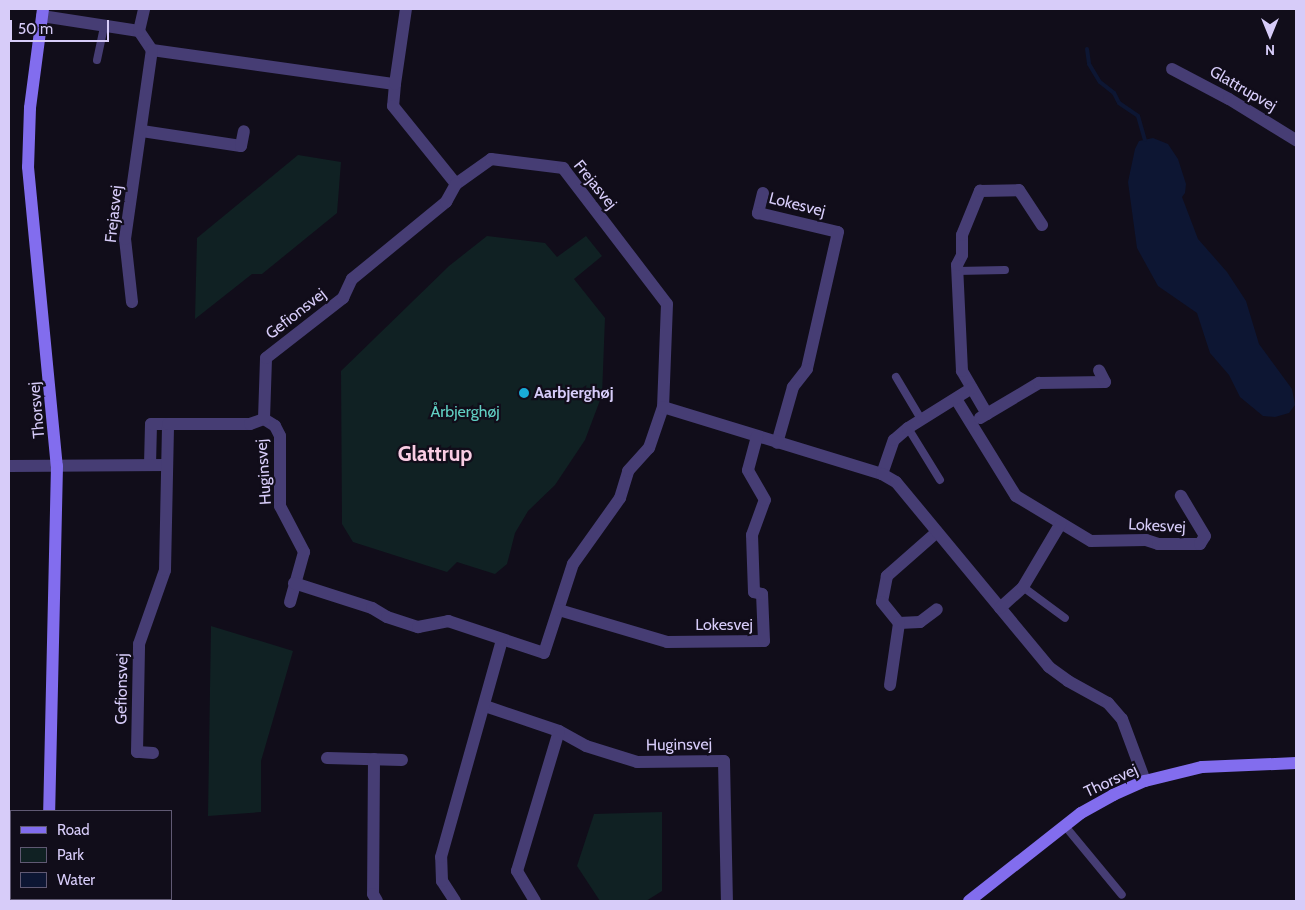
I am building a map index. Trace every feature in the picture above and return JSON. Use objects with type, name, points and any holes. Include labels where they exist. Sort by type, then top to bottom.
[{"type":"street","points":[[144,9],[140,31],[152,50],[394,84]]},
{"type":"street","points":[[406,9],[394,84],[393,106],[456,184]]},
{"type":"street","points":[[42,12],[104,26],[140,31]]},
{"type":"street","name":"Thorsvej","points":[[42,12],[30,108],[28,167],[58,466],[49,810]]},
{"type":"street","name":"Frejasvej","points":[[132,302],[125,239],[152,50]]},
{"type":"street","name":"Glattrupvej","points":[[1172,69],[1229,99],[1296,140]]},
{"type":"street","points":[[142,130],[242,146],[244,130]]},
{"type":"street","name":"Frejasvej","points":[[456,184],[491,159],[563,168],[667,304],[663,407]]},
{"type":"street","name":"Gefionsvej","points":[[264,419],[266,358],[343,298],[352,280],[446,202],[456,184]]},
{"type":"street","points":[[987,414],[962,371],[957,265],[962,255],[962,235],[980,191],[1019,190],[1042,224]]},
{"type":"street","name":"Lokesvej","points":[[763,192],[758,213],[838,232],[807,369],[793,386],[778,443]]},
{"type":"street","points":[[971,423],[1038,384],[1105,382],[1099,370]]},
{"type":"street","points":[[882,474],[894,440],[921,419],[972,388]]},
{"type":"street","name":"Lokesvej","points":[[956,399],[1016,496],[1091,540],[1146,540],[1158,544],[1200,544],[1205,536],[1181,496]]},
{"type":"street","points":[[294,584],[372,608],[387,617],[418,627],[448,621],[544,653],[573,564],[620,498],[628,471],[649,448],[663,407],[882,474],[896,482],[1049,667],[1068,681],[1108,703],[1122,719],[1145,781]]},
{"type":"street","points":[[150,465],[151,424],[250,424],[264,419]]},
{"type":"street","name":"Huginsvej","points":[[264,419],[275,426],[280,436],[280,506],[304,552],[290,602]]},
{"type":"street","name":"Gefionsvej","points":[[153,752],[137,752],[139,644],[165,570],[168,424]]},
{"type":"street","name":"Lokesvej","points":[[559,610],[667,642],[764,641],[762,594],[754,592],[752,535],[765,500],[748,470],[757,436]]},
{"type":"street","points":[[9,466],[167,465]]},
{"type":"street","points":[[1000,608],[1023,587],[1061,523]]},
{"type":"street","points":[[890,686],[899,623],[882,602],[887,576],[937,532]]},
{"type":"street","points":[[899,623],[920,622],[937,609]]},
{"type":"street","points":[[455,901],[442,881],[441,857],[502,640]]},
{"type":"street","name":"Huginsvej","points":[[485,706],[559,732],[586,746],[637,762],[724,761],[727,901]]},
{"type":"street","points":[[535,901],[517,871],[559,732]]},
{"type":"street","points":[[327,758],[402,760]]},
{"type":"street","points":[[374,759],[373,894],[377,901]]},
{"type":"street","name":"Thorsvej","points":[[969,901],[1081,813],[1114,794],[1145,781],[1202,767],[1296,763]]},
{"type":"lane","points":[[97,60],[104,26]]},
{"type":"lane","points":[[957,271],[1005,270]]},
{"type":"lane","points":[[896,377],[921,419]]},
{"type":"lane","points":[[908,428],[940,480]]},
{"type":"lane","points":[[1023,587],[1065,618]]},
{"type":"lane","points":[[1064,826],[1122,895]]},
{"type":"green space","points":[[298,155],[341,162],[337,213],[262,274],[252,274],[195,319],[197,238]]},
{"type":"green space","name":"Årbjerghøj","points":[[487,236],[545,243],[557,257],[586,236],[602,256],[574,279],[605,318],[602,395],[585,440],[555,485],[528,511],[515,533],[507,564],[495,574],[457,562],[447,572],[353,542],[342,524],[341,371],[449,266]]},
{"type":"green space","points":[[211,626],[293,651],[261,761],[261,812],[208,816]]},
{"type":"green space","points":[[662,812],[662,891],[646,901],[600,901],[577,866],[594,814]]},
{"type":"water","points":[[1153,138],[1168,144],[1178,159],[1186,184],[1185,193],[1182,197],[1198,239],[1227,272],[1246,301],[1259,344],[1292,389],[1295,405],[1289,413],[1275,417],[1263,416],[1240,397],[1229,375],[1210,353],[1197,313],[1158,286],[1137,248],[1128,182],[1135,149],[1139,141]]},
{"type":"waterway","points":[[1087,49],[1089,64],[1100,82],[1114,93],[1119,103],[1138,116],[1145,140]]},
{"type":"place","name":"Aarbjerghøj","points":[[524,393]]},
{"type":"district","name":"Glattrup","points":[[435,454]]}]
